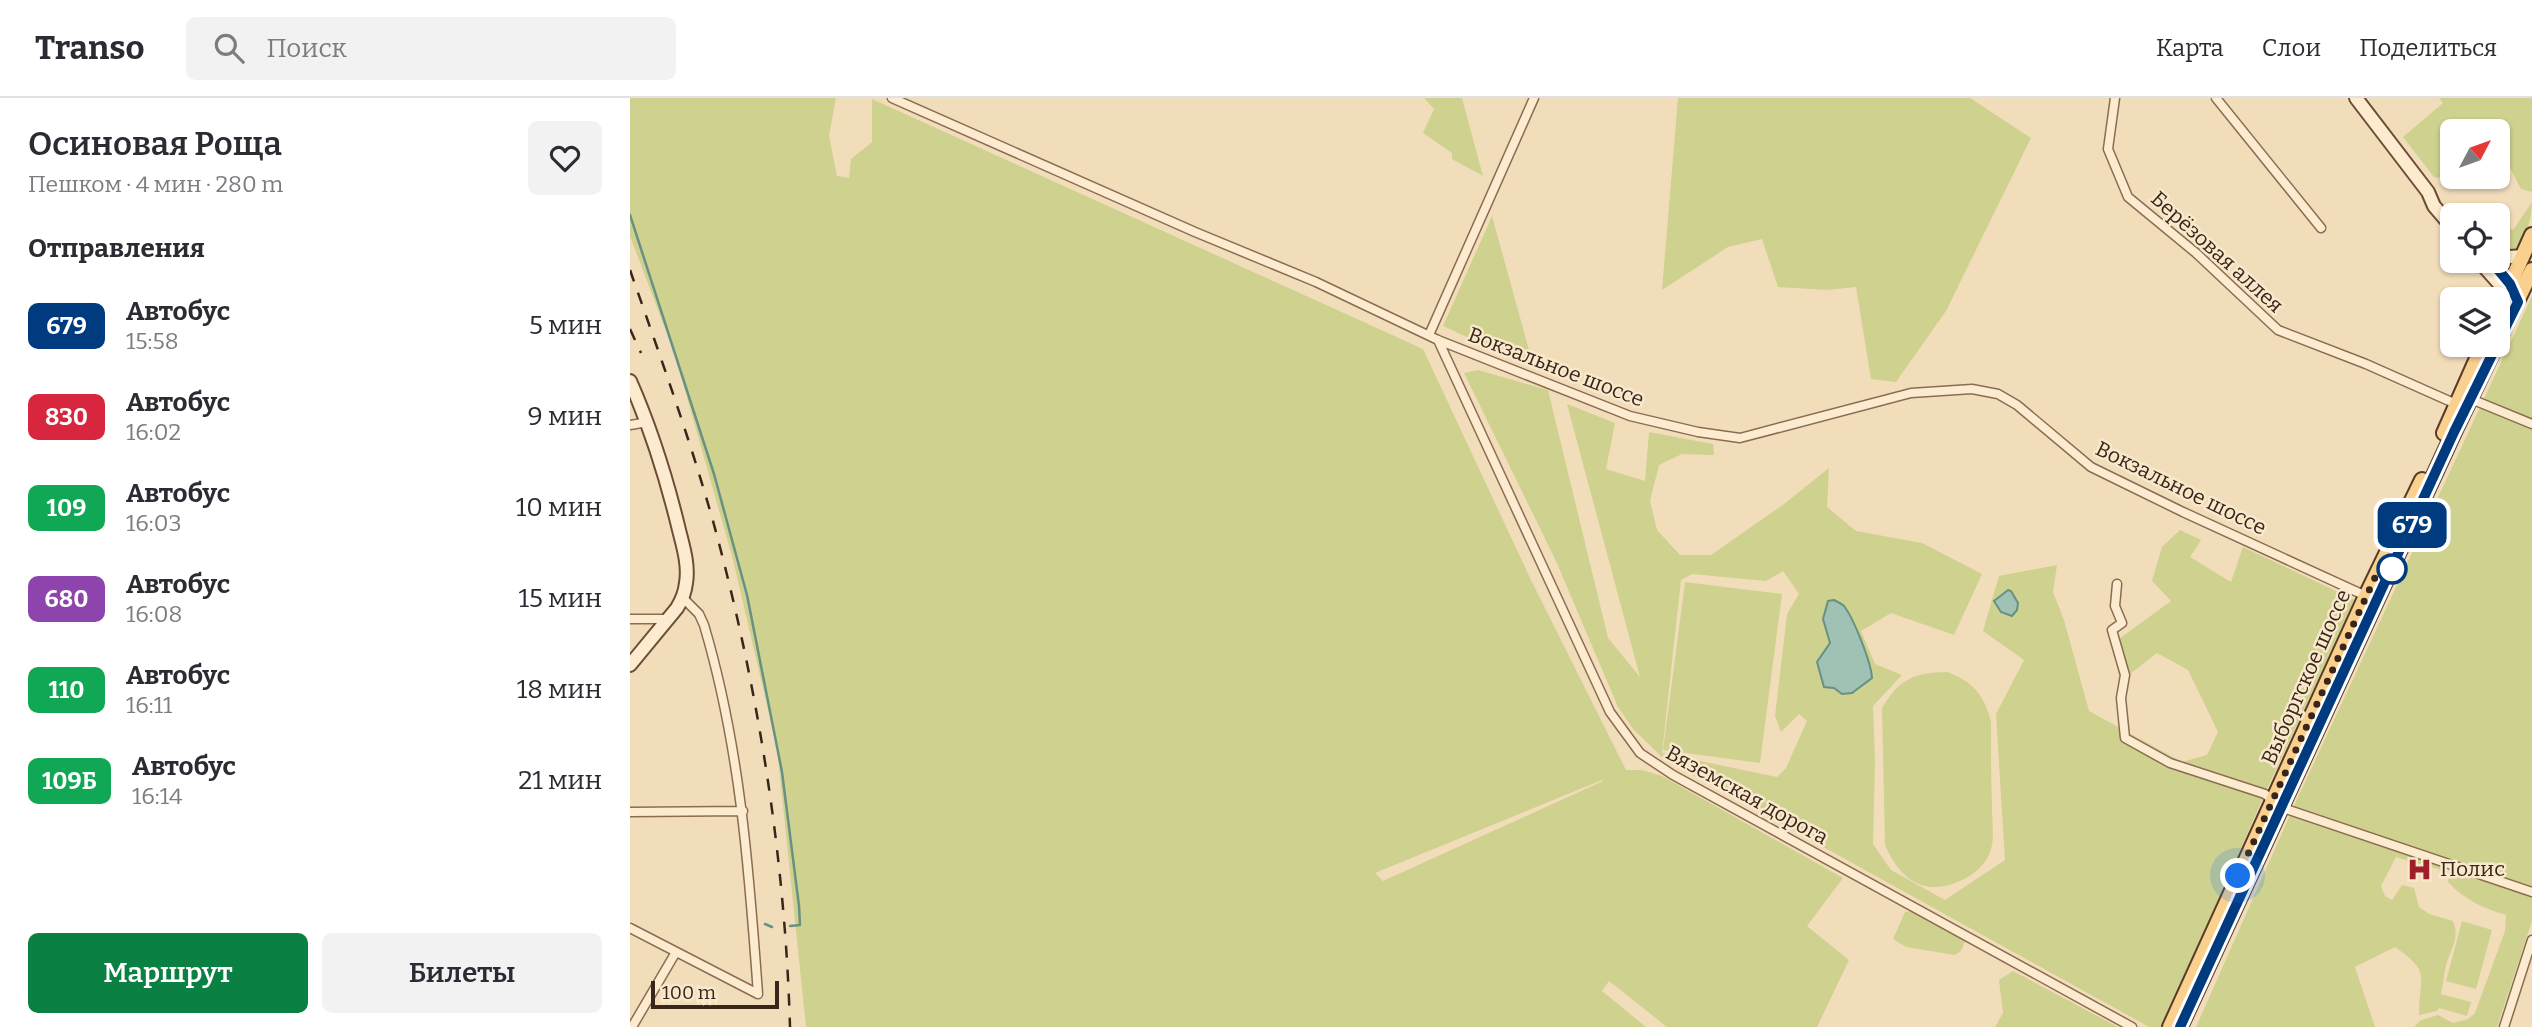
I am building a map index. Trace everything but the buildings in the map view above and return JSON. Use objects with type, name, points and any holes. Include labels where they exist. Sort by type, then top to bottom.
[{"type":"main road","name":"Выборгское шоссе","points":[[2170,1027],[2472,399],[2532,235]]},
{"type":"main road","name":"Выборгское шоссе","points":[[2510,296],[2532,270]]},
{"type":"main road","name":"Выборгское шоссе","points":[[2180,1027],[2366,596],[2437,450],[2478,357]]},
{"type":"street","name":"Вокзальное шоссе","points":[[892,98],[1195,232],[1316,282],[1438,340],[1630,416],[1698,432],[1740,438],[1911,393],[1972,389],[1998,394],[2017,405],[2091,467],[2366,596]]},
{"type":"street","points":[[1429,335],[1534,98]]},
{"type":"street","name":"Берёзовая аллея","points":[[2115,98],[2108,149],[2128,197],[2196,253],[2277,330],[2367,364],[2456,404]]},
{"type":"street","points":[[2216,98],[2321,228]]},
{"type":"street","points":[[2356,98],[2428,192],[2440,204]]},
{"type":"street","points":[[2428,192],[2440,213]]},
{"type":"street","points":[[2510,257],[2523,256]]},
{"type":"street","points":[[2491,273],[2512,293]]},
{"type":"street","points":[[2499,273],[2512,293]]},
{"type":"street","name":"Вяземская дорога","points":[[1438,340],[1610,712],[1640,752],[1665,771],[2132,1027]]},
{"type":"street","points":[[630,381],[665,472],[686,559],[687,581],[683,598],[669,619],[630,665]]},
{"type":"street","points":[[2472,399],[2532,424]]},
{"type":"street","points":[[630,425],[648,422]]},
{"type":"street","points":[[2117,584],[2115,606],[2122,623],[2112,630],[2124,675],[2120,698],[2125,738],[2170,764],[2264,794],[2278,804],[2532,892]]},
{"type":"street","points":[[630,929],[758,994],[743,811],[732,744],[705,625],[699,614],[683,598]]},
{"type":"street","points":[[630,619],[669,619]]},
{"type":"street","points":[[630,812],[743,811]]},
{"type":"street","points":[[2504,1027],[2532,940]]},
{"type":"street","points":[[632,1027],[676,952]]},
{"type":"green space","points":[[630,98],[836,98],[829,136],[837,176],[849,178],[851,159],[872,142],[872,99],[1423,349],[1531,580],[1626,770],[1642,770],[1662,776],[1843,878],[1807,926],[1849,960],[1817,1027],[1667,1027],[1609,981],[1602,991],[1646,1027],[806,1027],[777,748],[733,560],[675,355],[630,236]],"holes":[[[1603,781],[1383,881],[1375,873]]]},
{"type":"green space","points":[[1424,98],[1462,98],[1483,176],[1452,159],[1452,153],[1423,133],[1434,109]]},
{"type":"green space","points":[[1678,98],[1970,98],[2031,138],[1946,311],[1896,382],[1871,379],[1856,287],[1827,290],[1778,287],[1762,239],[1728,247],[1662,290]]},
{"type":"green space","points":[[2439,98],[2532,98],[2532,192],[2521,189],[2510,168],[2510,119],[2440,119],[2440,178],[2434,177],[2403,137],[2443,103]]},
{"type":"green space","points":[[2532,202],[2531,216],[2524,237],[2510,253],[2510,228],[2513,230]]},
{"type":"green space","points":[[1492,216],[1534,368],[1443,326]]},
{"type":"green space","points":[[2532,296],[2532,889],[2449,867],[2445,871],[2396,857],[2381,886],[2385,896],[2392,900],[2402,885],[2414,888],[2419,907],[2429,914],[2453,921],[2455,938],[2446,965],[2441,994],[2471,1002],[2467,1016],[2439,1008],[2437,1011],[2419,1015],[2419,969],[2395,947],[2355,967],[2375,1027],[2196,1027],[2298,797],[2504,357],[2510,357],[2510,343]]},
{"type":"green space","points":[[1478,370],[1548,390],[1608,638],[1640,677],[1567,404],[1615,423],[1606,469],[1645,481],[1649,432],[1713,444],[1714,455],[1682,454],[1659,465],[1650,501],[1657,530],[1680,555],[1711,555],[1784,504],[1829,468],[1827,507],[1856,531],[1922,543],[1982,574],[1954,635],[1891,613],[1861,631],[1875,664],[1902,675],[1873,706],[1873,844],[1891,870],[1945,900],[2005,860],[1996,714],[2024,660],[1983,631],[1999,576],[2057,565],[2053,592],[2064,620],[2089,711],[2182,762],[2207,755],[2218,732],[2188,670],[2157,653],[2130,674],[2119,639],[2171,601],[2152,581],[2162,547],[2180,530],[2201,540],[2190,557],[2231,582],[2243,547],[2355,600],[2267,789],[2162,1027],[2149,1027],[1664,759],[1633,729],[1618,707],[1556,561],[1464,373]],"holes":[[[1783,571],[1799,594],[1787,614],[1775,716],[1781,732],[1799,714],[1807,721],[1786,768],[1777,777],[1662,753],[1681,580],[1692,574],[1766,581]]]},
{"type":"green space","points":[[1685,582],[1782,594],[1760,763],[1663,750]]},
{"type":"green space","points":[[1947,672],[1971,685],[1985,704],[1991,722],[1993,841],[1985,862],[1979,869],[1954,884],[1936,887],[1911,880],[1898,868],[1885,845],[1882,708],[1895,690],[1909,679]]},
{"type":"green space","points":[[2450,868],[2532,898],[2532,921],[2497,1027],[2414,1027],[2421,1020],[2438,1015],[2453,1023],[2468,1019],[2475,1013],[2505,931],[2506,915],[2475,903],[2454,888],[2448,882]]},
{"type":"green space","points":[[1913,911],[1965,941],[1961,951],[1955,955],[1906,947],[1893,939],[1905,912]]},
{"type":"green space","points":[[2462,921],[2492,930],[2476,989],[2446,981]]},
{"type":"green space","points":[[2013,971],[2118,1027],[1995,1027],[2003,1013],[1999,980]]},
{"type":"shaded area","points":[[2008,590],[2018,603],[2012,616],[2001,612],[1994,601]]},
{"type":"shaded area","points":[[1834,600],[1844,606],[1852,620],[1871,671],[1872,678],[1852,693],[1842,694],[1834,688],[1824,687],[1817,662],[1830,643],[1823,619],[1828,601]]},
{"type":"waterway","points":[[630,215],[714,474],[747,595],[782,772],[800,925],[790,926]]},
{"type":"waterway","points":[[765,924],[772,927]]},
{"type":"railway","points":[[630,270],[704,489],[743,646],[756,709],[775,835],[790,1027]]},
{"type":"railway","points":[[630,329],[641,353]]},
{"type":"bus line","name":"679","points":[[2180,1027],[2454,432],[2518,302],[2510,284],[2501,273]]},
{"type":"place","name":"Полис","points":[[2420,869]]},
{"type":"route","points":[[2238,876],[2378,571],[2392,569]]}]
